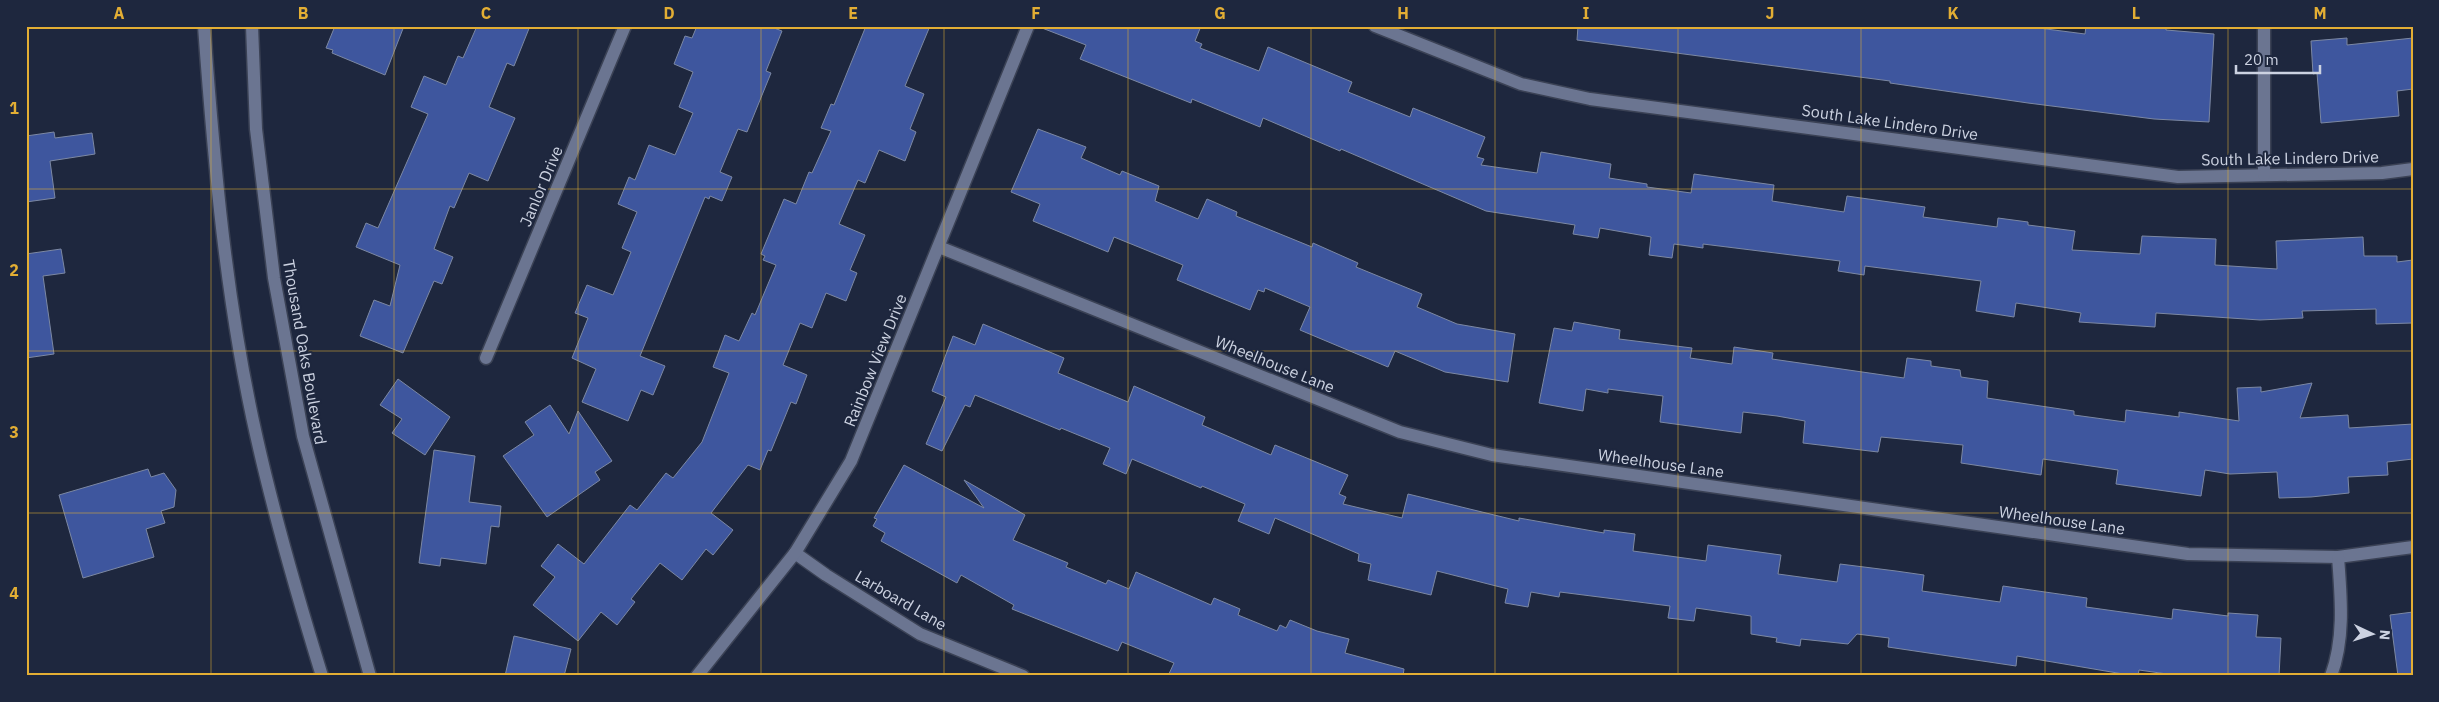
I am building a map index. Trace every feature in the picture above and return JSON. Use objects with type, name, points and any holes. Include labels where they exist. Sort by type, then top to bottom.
[{"type":"street","points":[[204,26],[212,140],[228,279],[255,428],[294,586],[322,676]]},
{"type":"street","name":"Thousand Oaks Boulevard","points":[[252,26],[256,129],[277,297],[303,436],[370,676]]},
{"type":"street","name":"Janlor Drive","points":[[486,358],[625,26]]},
{"type":"street","name":"Rainbow View Drive","points":[[697,676],[795,553],[851,460],[1028,26]]},
{"type":"street","name":"South Lake Lindero Drive","points":[[1375,26],[1521,84],[1590,99],[2178,177],[2382,173],[2413,170]]},
{"type":"street","points":[[2264,26],[2264,175]]},
{"type":"street","name":"Wheelhouse Lane","points":[[939,247],[1400,432],[1492,455],[2188,554],[2338,557],[2413,546]]},
{"type":"street","name":"Larboard Lane","points":[[795,553],[826,575],[920,634],[1023,676]]},
{"type":"street","points":[[2331,676],[2337,660],[2342,609],[2338,557]]},
{"type":"building","points":[[335,26],[404,26],[385,75],[332,53],[333,50],[326,48]]},
{"type":"building","points":[[477,26],[530,26],[514,66],[507,63],[489,107],[515,118],[488,181],[469,173],[454,208],[450,206],[434,249],[453,257],[442,284],[434,281],[403,353],[360,336],[374,300],[390,306],[400,265],[356,247],[366,223],[378,228],[428,114],[411,107],[424,76],[446,85],[458,56],[463,58]]},
{"type":"building","points":[[697,26],[769,26],[782,31],[766,71],[771,73],[747,132],[738,129],[720,172],[732,177],[722,201],[710,196],[709,199],[705,197],[640,356],[665,366],[653,395],[641,390],[628,421],[582,402],[596,369],[572,358],[588,318],[575,313],[587,285],[613,295],[631,252],[622,248],[637,212],[618,204],[629,177],[635,180],[649,145],[675,155],[693,113],[679,107],[693,72],[674,64],[685,36],[692,38]]},
{"type":"building","points":[[866,26],[930,26],[905,86],[924,94],[910,129],[916,132],[905,161],[879,150],[865,183],[858,180],[839,224],[865,235],[850,270],[857,273],[846,301],[826,293],[812,328],[800,323],[783,365],[807,375],[796,404],[791,402],[771,451],[768,450],[760,470],[748,465],[711,513],[733,530],[713,555],[706,549],[682,580],[660,563],[631,599],[635,602],[617,625],[601,612],[578,641],[533,605],[555,577],[541,566],[558,544],[584,564],[630,505],[637,510],[666,473],[673,478],[702,442],[729,373],[713,367],[725,335],[739,341],[752,313],[755,315],[776,265],[763,260],[765,256],[761,254],[784,199],[796,204],[809,172],[812,173],[831,131],[821,128],[831,104],[834,105]]},
{"type":"building","points":[[1042,26],[1201,26],[1195,41],[1202,44],[1200,48],[1259,71],[1268,47],[1352,82],[1348,92],[1410,117],[1413,108],[1485,137],[1477,157],[1484,159],[1481,165],[1537,173],[1541,152],[1611,164],[1609,178],[1647,184],[1647,187],[1691,193],[1694,174],[1774,185],[1772,201],[1844,212],[1847,196],[1925,207],[1923,217],[1997,227],[1998,218],[2028,222],[2028,225],[2075,231],[2072,250],[2140,254],[2142,236],[2216,239],[2215,265],[2277,269],[2276,241],[2363,237],[2364,256],[2397,256],[2397,262],[2413,260],[2413,323],[2376,324],[2376,309],[2302,311],[2303,318],[2260,320],[2156,313],[2155,327],[2079,322],[2081,313],[2016,303],[2014,317],[1976,311],[1981,281],[1865,266],[1864,275],[1838,271],[1840,261],[1703,244],[1703,248],[1674,244],[1672,258],[1649,255],[1651,237],[1600,228],[1598,238],[1573,234],[1575,225],[1486,211],[1263,118],[1260,127],[1192,99],[1191,103],[1080,59],[1086,45],[1042,28]]},
{"type":"building","points":[[1578,26],[2023,26],[2085,34],[2086,26],[2166,26],[2166,30],[2214,34],[2209,122],[2154,119],[2028,103],[1890,83],[1890,81],[1577,40]]},
{"type":"building","points":[[2347,38],[2347,45],[2413,38],[2413,89],[2397,91],[2399,116],[2321,123],[2317,73],[2313,74],[2311,41]]},
{"type":"building","points":[[1038,129],[1086,147],[1081,158],[1120,175],[1122,171],[1159,186],[1155,201],[1198,219],[1207,199],[1237,212],[1236,216],[1312,247],[1313,243],[1358,263],[1356,267],[1422,294],[1417,307],[1457,324],[1515,334],[1508,382],[1445,372],[1395,351],[1388,367],[1300,330],[1310,307],[1265,288],[1264,292],[1258,290],[1250,310],[1177,280],[1183,265],[1114,237],[1108,252],[1033,221],[1040,204],[1011,192]]},
{"type":"building","points":[[54,132],[55,138],[92,133],[95,154],[50,161],[55,198],[26,202],[26,136]]},
{"type":"building","points":[[61,249],[65,273],[43,276],[54,354],[26,358],[26,254]]},
{"type":"building","points":[[1574,322],[1620,330],[1619,339],[1692,348],[1690,358],[1732,364],[1734,347],[1773,353],[1772,359],[1904,378],[1907,358],[1931,361],[1931,366],[1960,370],[1961,377],[1988,381],[1987,398],[2074,411],[2074,415],[2125,422],[2126,410],[2179,417],[2179,412],[2239,421],[2237,388],[2261,387],[2261,392],[2312,383],[2300,418],[2348,415],[2349,428],[2413,424],[2413,459],[2387,462],[2388,475],[2348,477],[2349,493],[2311,497],[2279,498],[2277,472],[2230,474],[2205,470],[2201,496],[2116,484],[2118,470],[2043,459],[2041,475],[1961,463],[1963,445],[1881,437],[1878,452],[1803,443],[1805,421],[1777,416],[1743,412],[1741,433],[1660,422],[1663,396],[1608,389],[1608,393],[1586,389],[1583,411],[1539,403],[1554,328],[1572,331]]},
{"type":"building","points":[[983,324],[1064,358],[1058,373],[1128,402],[1134,386],[1205,417],[1202,425],[1271,455],[1275,445],[1348,475],[1339,494],[1346,497],[1343,504],[1402,518],[1408,494],[1519,521],[1519,518],[1604,533],[1604,530],[1635,534],[1633,551],[1706,561],[1708,545],[1781,555],[1778,574],[1837,582],[1840,564],[1896,571],[1924,575],[1922,591],[2000,602],[2003,586],[2087,598],[2086,607],[2172,619],[2173,609],[2228,616],[2228,613],[2258,615],[2256,637],[2281,638],[2279,676],[2181,676],[2139,670],[2138,676],[2135,676],[2017,656],[2016,666],[1888,647],[1889,638],[1857,634],[1848,644],[1801,639],[1800,646],[1776,642],[1777,638],[1751,634],[1751,616],[1696,608],[1694,621],[1668,618],[1670,606],[1560,592],[1559,597],[1531,592],[1528,607],[1505,603],[1508,589],[1437,571],[1431,595],[1368,580],[1371,564],[1358,561],[1359,554],[1275,518],[1269,534],[1238,521],[1245,504],[1132,459],[1126,474],[1103,464],[1110,448],[1061,428],[1060,430],[975,395],[970,407],[965,405],[942,451],[926,444],[946,397],[932,391],[953,336],[975,345]]},
{"type":"building","points":[[398,379],[450,417],[425,455],[392,433],[402,419],[380,405]]},
{"type":"building","points":[[550,405],[569,434],[578,411],[612,461],[595,472],[600,480],[547,517],[503,456],[534,435],[525,422]]},
{"type":"building","points":[[434,450],[475,456],[469,502],[501,506],[499,527],[491,526],[486,564],[441,558],[440,566],[419,563]]},
{"type":"building","points":[[904,465],[984,508],[964,480],[1025,515],[1013,540],[1068,563],[1066,567],[1106,584],[1108,580],[1129,589],[1136,572],[1211,605],[1214,598],[1240,609],[1238,615],[1277,631],[1280,625],[1286,628],[1290,620],[1317,631],[1349,639],[1345,653],[1404,669],[1403,676],[1168,676],[1174,663],[1122,642],[1118,651],[1012,609],[1014,605],[961,575],[957,583],[881,541],[885,533],[873,526],[877,519],[874,518]]},
{"type":"building","points":[[148,469],[151,477],[164,473],[176,490],[174,507],[161,511],[165,523],[146,529],[154,557],[83,578],[59,495]]},
{"type":"building","points":[[2413,612],[2413,676],[2398,676],[2390,615]]},
{"type":"building","points":[[514,636],[571,649],[564,676],[505,676]]}]
